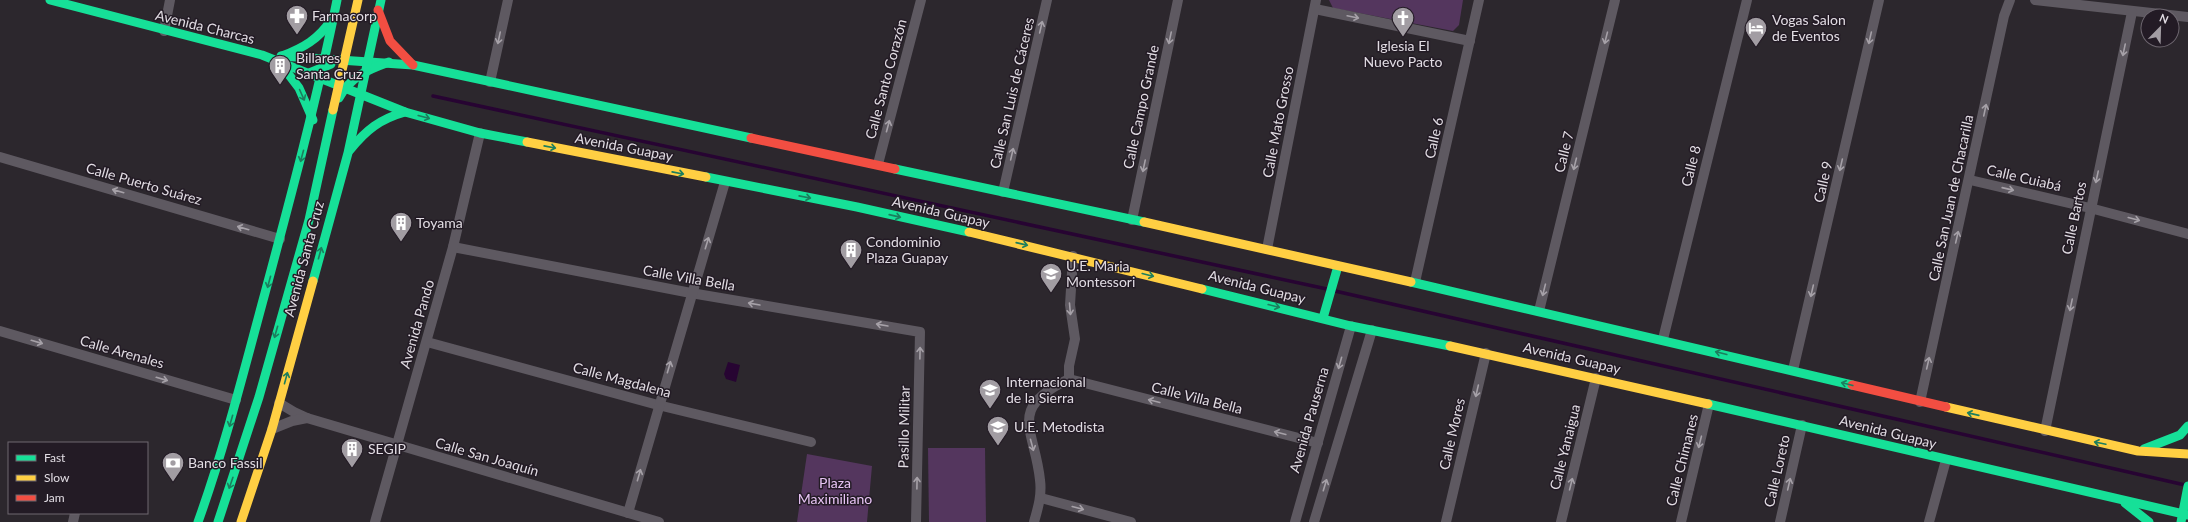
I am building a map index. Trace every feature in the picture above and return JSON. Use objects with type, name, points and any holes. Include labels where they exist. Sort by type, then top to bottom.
[{"type":"main road","name":"Avenida Charcas","points":[[50,0],[164,31],[281,60],[306,74],[322,80]]},
{"type":"main road","name":"Avenida Santa Cruz","points":[[198,522],[215,475],[280,239],[322,80],[337,0]]},
{"type":"main road","name":"Avenida Santa Cruz","points":[[218,522],[259,396],[268,359],[309,220],[332,114],[341,87],[343,56],[358,0]]},
{"type":"main road","name":"Avenida Santa Cruz","points":[[241,522],[272,429],[348,153],[380,0]]},
{"type":"main road","points":[[378,10],[390,41],[413,66]]},
{"type":"main road","points":[[326,145],[299,88],[281,60],[313,42],[324,31],[334,15]]},
{"type":"main road","points":[[306,74],[324,68],[373,39]]},
{"type":"main road","points":[[326,58],[343,56],[367,65],[389,62],[413,66],[878,164],[1416,282],[1663,339],[2045,431],[2138,451],[2188,454]]},
{"type":"main road","name":"Avenida Charcas","points":[[281,60],[326,58]]},
{"type":"main road","points":[[341,87],[367,65]]},
{"type":"main road","name":"Avenida Guapay","points":[[322,80],[405,112],[480,132],[725,182],[857,207],[1073,256],[1351,326],[1486,353],[1802,425],[1946,460],[2112,497],[2184,517]]},
{"type":"main road","points":[[348,153],[372,125],[384,118],[405,112]]},
{"type":"main road","points":[[1323,318],[1338,266]]},
{"type":"main road","points":[[215,475],[268,359]]},
{"type":"main road","points":[[2138,451],[2180,435],[2188,426]]},
{"type":"main road","points":[[2184,517],[2184,503],[2188,486]]},
{"type":"main road","points":[[2112,497],[2137,510],[2149,522]]},
{"type":"street","points":[[164,31],[170,0]]},
{"type":"street","points":[[490,82],[508,0]]},
{"type":"street","name":"Calle Santo Corazón","points":[[878,164],[921,0]]},
{"type":"street","name":"Calle San Luis de Cáceres","points":[[1003,192],[1047,0]]},
{"type":"street","name":"Calle Campo Grande","points":[[1132,220],[1178,0]]},
{"type":"street","name":"Calle 6","points":[[1416,282],[1479,0]]},
{"type":"street","name":"Calle 7","points":[[1539,311],[1615,0]]},
{"type":"street","name":"Calle 8","points":[[1663,339],[1747,0]]},
{"type":"street","name":"Calle 9","points":[[1793,370],[1879,0]]},
{"type":"street","name":"Calle San Juan de Chacarilla","points":[[1920,402],[1970,180],[2004,16],[2010,0]]},
{"type":"street","points":[[2035,0],[2132,12],[2188,17]]},
{"type":"street","points":[[1315,4],[1470,41]]},
{"type":"street","name":"Calle Mato Grosso","points":[[1267,249],[1315,4]]},
{"type":"street","name":"Calle Bartos","points":[[2045,431],[2090,208],[2132,12]]},
{"type":"street","name":"Avenida Pando","points":[[374,522],[427,342],[453,247],[480,132]]},
{"type":"street","name":"Calle Puerto Suárez","points":[[0,157],[280,239]]},
{"type":"street","name":"Calle Cuiabá","points":[[1970,180],[2090,208],[2188,234]]},
{"type":"street","points":[[628,513],[658,405],[725,182]]},
{"type":"street","name":"Calle Villa Bella","points":[[453,247],[691,293],[920,332]]},
{"type":"street","points":[[1034,522],[1041,498],[1040,480],[1028,423],[1030,413],[1043,393],[1069,379],[1069,366],[1075,339],[1070,305],[1073,256]]},
{"type":"street","name":"Avenida Pauserna","points":[[1295,522],[1351,326]]},
{"type":"street","points":[[1314,522],[1372,330]]},
{"type":"street","name":"Calle Arenales","points":[[0,331],[236,400]]},
{"type":"street","name":"Pasillo Militar","points":[[916,522],[920,332]]},
{"type":"street","name":"Calle Magdalena","points":[[427,342],[658,405],[811,442]]},
{"type":"street","name":"Calle Mores","points":[[1446,522],[1486,353]]},
{"type":"street","name":"Calle Yanaigua","points":[[1561,522],[1596,378]]},
{"type":"street","name":"Calle Villa Bella","points":[[1069,379],[1318,443]]},
{"type":"street","name":"Calle San Joaquín","points":[[279,403],[307,418],[652,521]]},
{"type":"street","name":"Calle Chimanes","points":[[1681,522],[1710,404]]},
{"type":"street","points":[[272,429],[292,421],[307,418]]},
{"type":"street","name":"Calle Loreto","points":[[1780,522],[1802,425]]},
{"type":"street","points":[[1929,522],[1946,460]]},
{"type":"street","points":[[1041,498],[1131,522]]},
{"type":"street","points":[[1300,502],[1318,507]]},
{"type":"green space","points":[[1329,0],[1463,0],[1459,25],[1453,31],[1333,8]]},
{"type":"green space","points":[[928,448],[985,448],[986,522],[929,522]]},
{"type":"green space","name":"Plaza Maximiliano","points":[[807,454],[872,466],[867,522],[797,522]]},
{"type":"shaded area","points":[[728,362],[740,365],[736,382],[726,379],[724,374]]},
{"type":"waterway","points":[[433,96],[1327,289]]},
{"type":"waterway","points":[[1335,291],[2185,485]]},
{"type":"traffic: fast","points":[[50,0],[262,55],[405,112],[480,133],[527,142]]},
{"type":"traffic: fast","points":[[198,522],[226,437],[275,257],[312,111],[337,0]]},
{"type":"traffic: fast","points":[[313,281],[348,153],[381,0]]},
{"type":"traffic: fast","points":[[282,56],[297,50],[316,38],[331,20]]},
{"type":"traffic: fast","points":[[281,56],[413,65],[751,138]]},
{"type":"traffic: fast","points":[[339,98],[354,79],[366,71],[389,62]]},
{"type":"traffic: fast","points":[[280,63],[299,88],[313,120]]},
{"type":"traffic: fast","points":[[307,74],[331,64]]},
{"type":"traffic: fast","points":[[218,522],[259,397],[309,220],[333,110]]},
{"type":"traffic: fast","points":[[350,150],[374,126],[388,118],[405,112]]},
{"type":"traffic: fast","points":[[895,169],[1144,222]]},
{"type":"traffic: fast","points":[[706,177],[857,207],[969,232]]},
{"type":"traffic: fast","points":[[1323,318],[1338,266]]},
{"type":"traffic: fast","points":[[1411,282],[1852,385]]},
{"type":"traffic: fast","points":[[1202,289],[1351,326],[1450,346]]},
{"type":"traffic: fast","points":[[1708,404],[2188,515]]},
{"type":"traffic: fast","points":[[2144,449],[2180,435],[2188,426]]},
{"type":"traffic: fast","points":[[2181,522],[2188,486]]},
{"type":"traffic: fast","points":[[2125,503],[2149,522]]},
{"type":"traffic: slow","points":[[333,110],[358,0]]},
{"type":"traffic: slow","points":[[527,142],[706,177]]},
{"type":"traffic: slow","points":[[1144,222],[1411,282]]},
{"type":"traffic: slow","points":[[969,232],[1202,289]]},
{"type":"traffic: slow","points":[[241,522],[272,429],[313,281]]},
{"type":"traffic: slow","points":[[1450,346],[1708,404]]},
{"type":"traffic: slow","points":[[1946,407],[2138,451],[2188,454]]},
{"type":"traffic: jam","points":[[378,10],[390,41],[413,65]]},
{"type":"traffic: jam","points":[[751,138],[895,169]]},
{"type":"traffic: jam","points":[[1852,385],[1946,407]]},
{"type":"place","name":"Farmacorp","points":[[297,36]]},
{"type":"place","name":"Iglesia El Nuevo Pacto","points":[[1403,38]]},
{"type":"place","name":"Vogas Salon de Eventos","points":[[1756,48]]},
{"type":"place","name":"Billares Santa Cruz","points":[[280,86]]},
{"type":"place","name":"Toyama","points":[[401,242]]},
{"type":"place","name":"Condominio Plaza Guapay","points":[[851,270]]},
{"type":"place","name":"U.E. Maria Montessori","points":[[1051,294]]},
{"type":"place","name":"Internacional de la Sierra","points":[[990,410]]},
{"type":"place","name":"U.E. Metodista","points":[[998,446]]},
{"type":"place","name":"SEGIP","points":[[352,468]]},
{"type":"place","name":"Banco Fassil","points":[[173,482]]}]
